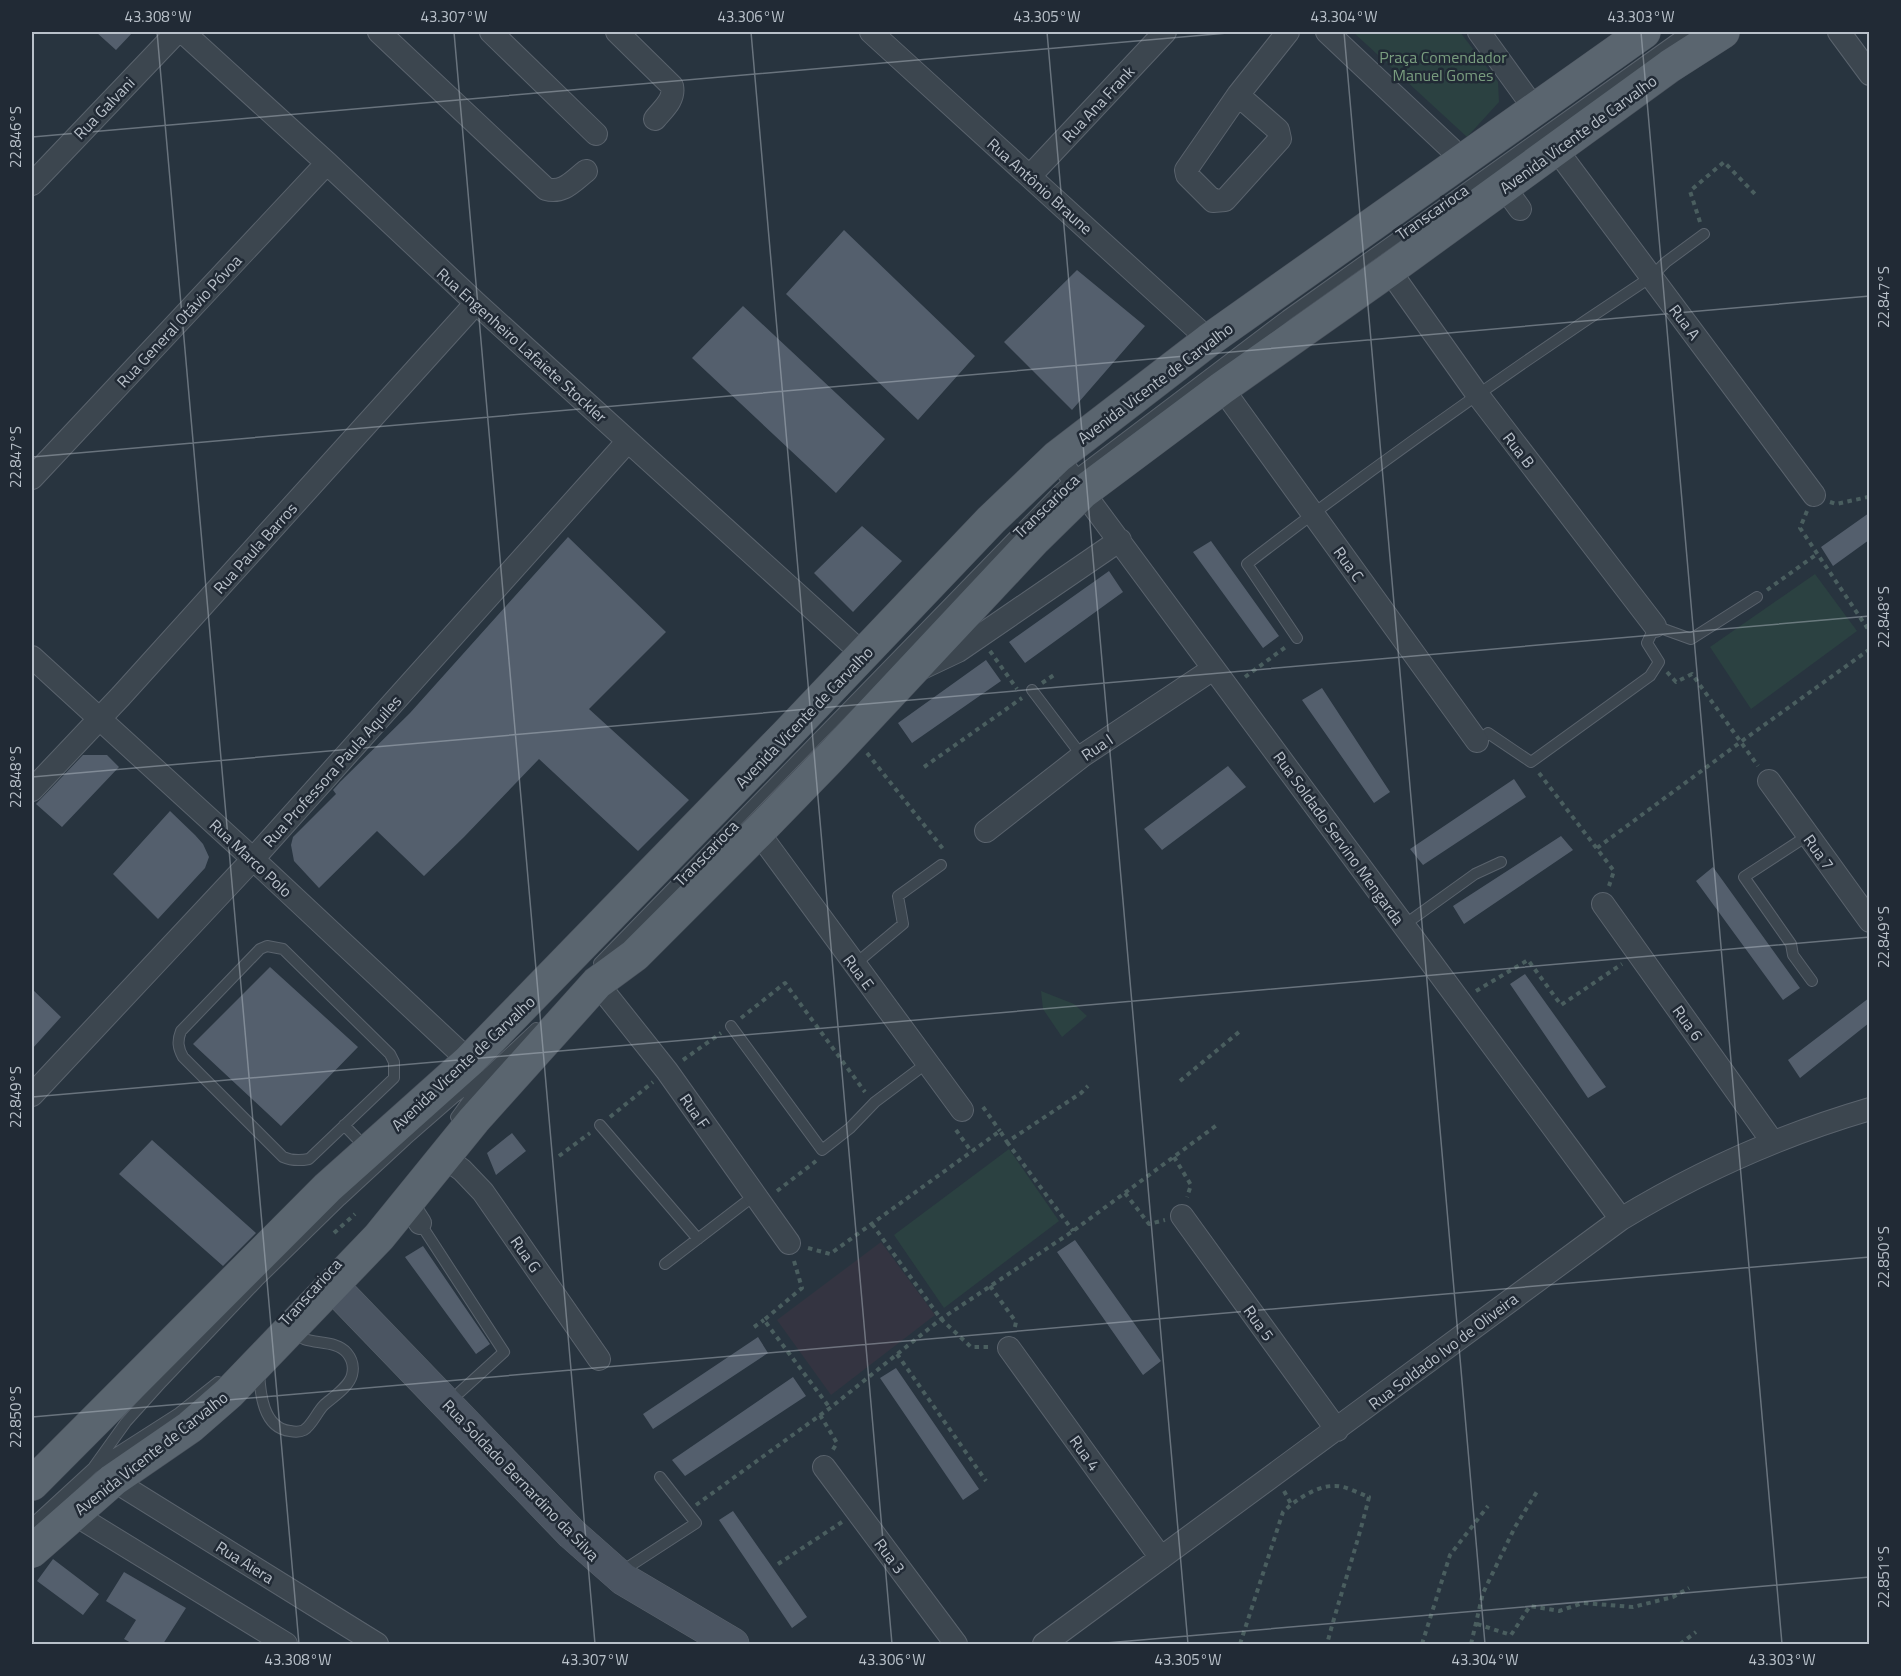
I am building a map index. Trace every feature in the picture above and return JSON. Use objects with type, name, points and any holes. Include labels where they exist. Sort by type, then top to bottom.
[{"type":"main road","name":"Avenida Vicente de Carvalho","points":[[32,1551],[74,1514],[103,1474],[190,1426],[222,1399],[239,1371],[289,1332],[323,1287],[379,1237],[413,1213],[445,1143],[474,1120],[596,976],[635,955],[758,832],[1035,539],[1071,476],[1209,340],[1644,32]]},
{"type":"main road","name":"Avenida Vicente de Carvalho","points":[[32,1484],[327,1188],[369,1150],[478,1068],[991,520],[1222,388],[1389,270],[1512,198],[1556,149],[1670,66],[1723,32]]},
{"type":"street","name":"Rua Galvani","points":[[32,184],[177,32]]},
{"type":"street","name":"Rua Engenheiro Lafaiete Stockler","points":[[183,32],[476,303],[864,654]]},
{"type":"street","points":[[379,32],[546,189],[554,191],[563,189],[585,171]]},
{"type":"street","points":[[491,32],[596,134]]},
{"type":"street","points":[[617,32],[672,86],[671,99],[655,119]]},
{"type":"street","name":"Rua Antônio Braune","points":[[871,32],[1209,340]]},
{"type":"street","name":"Rua Ana Frank","points":[[1030,176],[1166,32]]},
{"type":"street","points":[[1238,95],[1278,130],[1280,139],[1225,200],[1213,201],[1187,175],[1185,170],[1238,95],[1287,32]]},
{"type":"street","points":[[1327,32],[1464,161]]},
{"type":"street","points":[[1479,32],[1534,108]]},
{"type":"street","points":[[1839,32],[1869,74]]},
{"type":"street","name":"Rua A","points":[[1556,149],[1814,495]]},
{"type":"street","name":"Rua General Otávio Póvoa","points":[[32,478],[327,163]]},
{"type":"street","name":"Rua B","points":[[1389,270],[1477,394],[1655,626]]},
{"type":"street","name":"Rua Paula Barros","points":[[32,790],[476,303]]},
{"type":"street","name":"Rua C","points":[[1222,388],[1477,741]]},
{"type":"street","name":"Rua Professora Paula Aquiles","points":[[32,1095],[253,859],[628,441]]},
{"type":"street","name":"Rua Soldado Servino Mengarda","points":[[1071,476],[1621,1220]]},
{"type":"street","name":"Avenida Vicente de Carvalho","points":[[909,673],[958,651],[1120,540]]},
{"type":"street","name":"Rua Marco Polo","points":[[32,657],[478,1068]]},
{"type":"street","name":"Rua I","points":[[986,831],[1082,756],[1214,669]]},
{"type":"street","name":"Rua 7","points":[[1769,782],[1869,921]]},
{"type":"street","name":"Rua E","points":[[758,832],[962,1110]]},
{"type":"street","name":"Rua 6","points":[[1603,904],[1772,1141]]},
{"type":"street","name":"Rua F","points":[[596,976],[667,1071],[789,1243]]},
{"type":"street","name":"Rua Soldado Ivo de Oliveira","points":[[1044,1644],[1621,1220],[1665,1192],[1772,1141],[1822,1122],[1869,1108]]},
{"type":"street","name":"Rua G","points":[[445,1143],[462,1170],[483,1192],[599,1359]]},
{"type":"street","name":"Rua 5","points":[[1182,1216],[1337,1430]]},
{"type":"street","name":"Rua Soldado Bernardino da Silva","points":[[323,1287],[453,1398],[572,1534],[617,1575],[732,1644]]},
{"type":"street","name":"Rua 4","points":[[1010,1347],[1161,1558]]},
{"type":"street","name":"Rua 3","points":[[824,1467],[956,1644]]},
{"type":"street","name":"Rua Aiera","points":[[103,1474],[377,1644]]},
{"type":"street","points":[[74,1514],[286,1644]]},
{"type":"lane","name":"Transcarioca","points":[[596,976],[1071,476],[1286,316],[1686,32]]},
{"type":"lane","points":[[1297,638],[1247,564],[1477,394],[1651,277],[1666,262],[1704,234]]},
{"type":"lane","points":[[1477,741],[1488,733],[1531,762],[1650,676],[1659,662],[1647,643],[1655,626],[1691,639],[1757,597]]},
{"type":"lane","points":[[1032,690],[1082,756]]},
{"type":"lane","points":[[1807,836],[1744,877],[1791,944],[1793,955],[1812,981]]},
{"type":"lane","points":[[1404,925],[1475,874],[1501,862]]},
{"type":"lane","points":[[854,965],[903,924],[898,896],[941,865]]},
{"type":"lane","points":[[267,946],[283,949],[390,1054],[394,1062],[394,1078],[345,1125],[309,1159],[291,1160],[283,1157],[183,1057],[178,1048],[181,1031],[260,949],[267,946]]},
{"type":"lane","points":[[32,1524],[103,1474],[126,1422],[258,1281],[341,1200],[466,1088],[478,1068],[546,1019]]},
{"type":"lane","points":[[732,1026],[822,1150],[850,1128],[873,1104],[927,1064]]},
{"type":"lane","points":[[445,1143],[478,1068]]},
{"type":"lane","points":[[345,1125],[369,1150]]},
{"type":"lane","points":[[600,1125],[698,1239]]},
{"type":"lane","points":[[665,1264],[758,1199]]},
{"type":"lane","points":[[413,1213],[504,1352],[453,1398]]},
{"type":"lane","name":"Transcarioca","points":[[239,1371],[292,1314],[323,1287]]},
{"type":"lane","points":[[239,1371],[263,1401],[275,1425],[293,1432],[303,1430],[320,1409],[348,1383],[353,1368],[349,1355],[338,1346],[304,1339],[289,1332]]},
{"type":"lane","points":[[617,1575],[696,1523],[660,1477]]},
{"type":"path","points":[[1704,234],[1690,191],[1724,162],[1755,194]]},
{"type":"path","points":[[1868,497],[1836,504],[1814,495],[1800,528],[1869,632]]},
{"type":"path","points":[[1757,597],[1817,554]]},
{"type":"path","points":[[924,767],[1023,697],[980,637]]},
{"type":"path","points":[[1228,689],[1297,638]]},
{"type":"path","points":[[1597,848],[1869,649]]},
{"type":"path","points":[[1659,662],[1676,682],[1692,674],[1742,741],[1769,782]]},
{"type":"path","points":[[1032,690],[1057,673]]},
{"type":"path","points":[[863,748],[945,852]]},
{"type":"path","points":[[1531,762],[1614,871],[1603,904]]},
{"type":"path","points":[[1460,1000],[1528,960],[1561,1005],[1638,953]]},
{"type":"path","points":[[785,983],[873,1104]]},
{"type":"path","points":[[1180,1081],[1239,1032]]},
{"type":"path","points":[[1007,1142],[1088,1086]]},
{"type":"path","points":[[687,1512],[830,1408],[941,1319],[1073,1231],[1217,1125]]},
{"type":"path","points":[[789,1243],[830,1254],[1000,1131],[1073,1231]]},
{"type":"path","points":[[758,1199],[820,1158],[822,1150]]},
{"type":"path","points":[[334,1233],[355,1214]]},
{"type":"path","points":[[872,1224],[941,1319],[971,1347],[1010,1347],[1016,1322],[990,1287]]},
{"type":"path","points":[[754,1327],[802,1288],[789,1243]]},
{"type":"path","points":[[764,1320],[830,1408]]},
{"type":"path","points":[[897,1354],[986,1481]]},
{"type":"path","points":[[820,1415],[837,1443],[824,1467]]},
{"type":"path","points":[[1240,1644],[1282,1512],[1291,1504],[1322,1488],[1334,1485],[1369,1497],[1327,1644]]},
{"type":"path","points":[[1471,1644],[1483,1593],[1515,1527],[1538,1490]]},
{"type":"path","points":[[1422,1644],[1450,1555],[1488,1506]]},
{"type":"path","points":[[778,1564],[857,1513]]},
{"type":"path","points":[[1477,1624],[1511,1635],[1530,1606],[1559,1611],[1583,1603],[1633,1607],[1673,1597],[1689,1588]]},
{"type":"path","points":[[1680,1644],[1696,1632]]},
{"type":"shaded area","points":[[881,1242],[935,1315],[831,1395],[777,1320]]},
{"type":"green space","name":"Praça Comendador Manuel Gomes","points":[[1353,32],[1460,32],[1498,82],[1499,102],[1467,137]]},
{"type":"green space","points":[[1815,574],[1857,631],[1751,709],[1710,647]]},
{"type":"green space","points":[[1041,991],[1074,1004],[1087,1016],[1062,1037],[1043,1009]]},
{"type":"green space","points":[[1009,1149],[1059,1221],[944,1308],[894,1235]]},
{"type":"building","points":[[96,32],[133,32],[116,50]]},
{"type":"building","points":[[844,230],[975,356],[918,420],[786,294]]},
{"type":"building","points":[[1077,270],[1145,326],[1072,410],[1004,342]]},
{"type":"building","points":[[743,306],[885,439],[836,493],[692,358]]},
{"type":"building","points":[[1869,513],[1869,540],[1833,566],[1821,547]]},
{"type":"building","points":[[862,526],[902,561],[853,612],[814,573]]},
{"type":"building","points":[[568,537],[666,632],[589,709],[689,800],[638,851],[539,759],[424,876],[377,831],[319,888],[294,861],[291,845],[293,837],[336,794],[333,790],[340,782],[410,713]]},
{"type":"building","points":[[1211,541],[1279,636],[1263,648],[1193,552]]},
{"type":"building","points":[[1109,571],[1123,592],[1025,663],[1009,642]]},
{"type":"building","points":[[986,660],[1001,681],[912,743],[898,723]]},
{"type":"building","points":[[1322,688],[1390,792],[1374,803],[1302,700]]},
{"type":"building","points":[[83,755],[107,755],[119,767],[62,827],[36,804]]},
{"type":"building","points":[[1228,766],[1246,787],[1162,850],[1144,829]]},
{"type":"building","points":[[1514,779],[1526,797],[1423,865],[1410,849]]},
{"type":"building","points":[[170,811],[203,844],[209,857],[205,868],[158,919],[113,874]]},
{"type":"building","points":[[1561,836],[1573,850],[1464,924],[1453,906]]},
{"type":"building","points":[[1713,867],[1800,988],[1783,1000],[1696,881]]},
{"type":"building","points":[[270,967],[358,1047],[281,1126],[193,1044]]},
{"type":"building","points":[[1525,974],[1606,1087],[1588,1098],[1510,984]]},
{"type":"building","points":[[32,989],[61,1017],[32,1049]]},
{"type":"building","points":[[1869,998],[1869,1023],[1800,1078],[1788,1060]]},
{"type":"building","points":[[512,1133],[526,1151],[496,1175],[487,1153]]},
{"type":"building","points":[[152,1140],[256,1233],[223,1266],[119,1174]]},
{"type":"building","points":[[1075,1240],[1161,1361],[1143,1375],[1057,1252]]},
{"type":"building","points":[[423,1246],[490,1344],[476,1354],[405,1257]]},
{"type":"building","points":[[758,1337],[768,1353],[653,1429],[643,1414]]},
{"type":"building","points":[[896,1368],[979,1489],[963,1500],[880,1378]]},
{"type":"building","points":[[793,1377],[806,1396],[685,1476],[672,1460]]},
{"type":"building","points":[[733,1511],[807,1617],[792,1628],[719,1520]]},
{"type":"building","points":[[53,1559],[99,1594],[83,1615],[37,1581]]},
{"type":"building","points":[[124,1572],[186,1608],[163,1644],[133,1644],[124,1639],[136,1620],[106,1601]]}]
